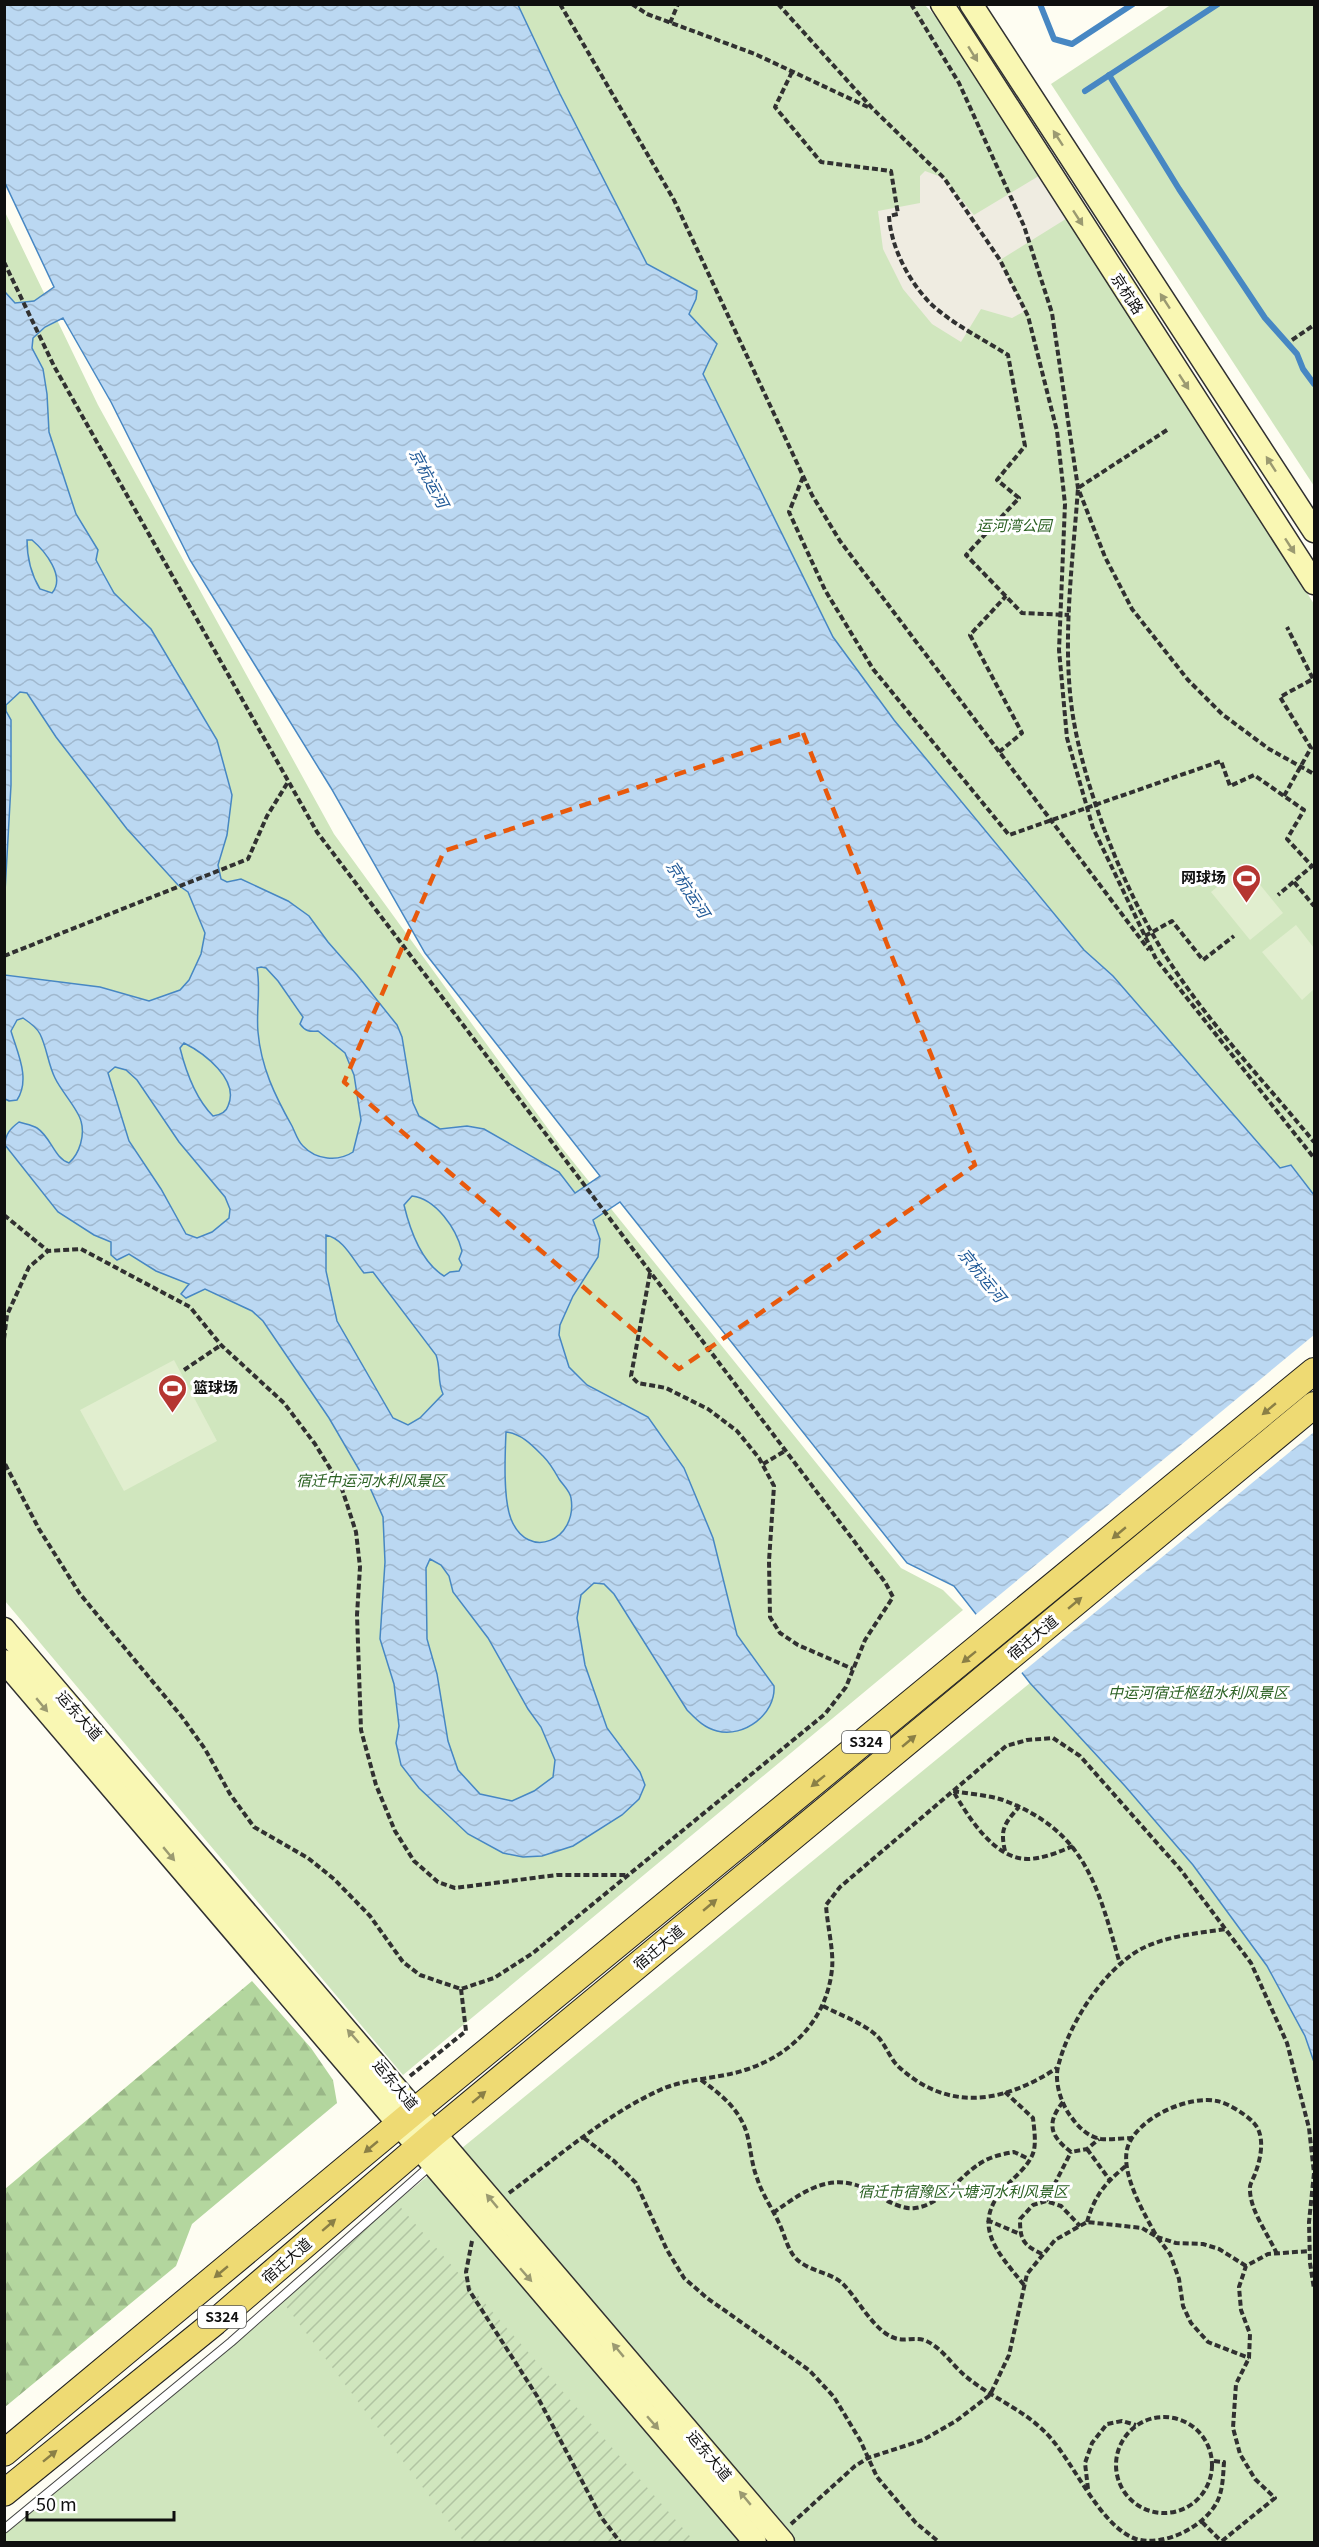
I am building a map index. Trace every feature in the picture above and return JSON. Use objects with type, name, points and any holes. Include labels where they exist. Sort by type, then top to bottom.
[{"type":"main road","name":"京杭路","points":[[942,4],[1314,583]]},
{"type":"main road","name":"京杭路","points":[[970,4],[1314,531]]},
{"type":"main road","name":"宿迁大道","points":[[4,2453],[1314,1371]]},
{"type":"main road","name":"宿迁大道","points":[[4,2493],[428,2149],[1314,1405]]},
{"type":"main road","name":"运东大道","points":[[4,1629],[396,2087],[408,2117]]},
{"type":"main road","name":"运东大道","points":[[4,1661],[408,2117],[428,2149],[780,2540]]},
{"type":"main road","name":"运东大道","points":[[428,2149],[485,2210],[755,2542]]},
{"type":"lane","points":[[4,2529],[231,2342],[428,2149]]},
{"type":"path","points":[[560,4],[674,200],[803,477],[840,541],[1156,959],[1314,1158]]},
{"type":"path","points":[[632,4],[647,14],[754,54],[873,109]]},
{"type":"path","points":[[670,23],[678,4]]},
{"type":"path","points":[[778,4],[873,109],[944,178],[1000,260],[1028,316],[1057,431],[1064,493],[1059,650],[1067,738],[1093,828],[1156,959]]},
{"type":"path","points":[[911,4],[959,83],[1024,226],[1052,313],[1078,488],[1069,615],[1072,710],[1086,773],[1107,835],[1135,901],[1167,958],[1202,1007],[1314,1142]]},
{"type":"path","points":[[792,72],[775,107],[821,162],[891,171],[898,214],[889,216],[890,236],[915,284],[931,303],[1008,356],[1025,446],[997,480],[1019,498],[966,555],[1022,613],[1069,615]]},
{"type":"path","points":[[4,262],[44,345],[316,832],[885,1582],[893,1597],[865,1640],[846,1688],[825,1714],[533,1953],[494,1978],[461,1989],[420,1975],[403,1962],[370,1916],[334,1879],[308,1858],[254,1827],[230,1794],[205,1749],[182,1717],[80,1594],[39,1529],[4,1462]]},
{"type":"path","points":[[1292,340],[1314,325]]},
{"type":"path","points":[[1078,488],[1167,430]]},
{"type":"path","points":[[803,477],[789,512],[825,590],[873,669],[1010,835],[1221,761],[1230,786],[1254,775],[1304,810],[1287,840],[1312,866],[1278,895]]},
{"type":"path","points":[[1078,488],[1105,557],[1132,609],[1154,640],[1188,680],[1222,714],[1269,749],[1314,774]]},
{"type":"path","points":[[999,752],[1022,733],[970,635],[1006,596]]},
{"type":"path","points":[[1284,796],[1311,748],[1280,698],[1313,679],[1287,627]]},
{"type":"path","points":[[6,956],[248,859],[267,816],[288,781]]},
{"type":"path","points":[[1294,882],[1314,906]]},
{"type":"path","points":[[1145,936],[1172,921],[1203,960],[1234,936]]},
{"type":"path","points":[[4,1215],[48,1251]]},
{"type":"path","points":[[4,1339],[7,1315],[29,1267],[48,1251],[81,1249],[98,1256],[190,1307],[221,1345],[284,1403],[315,1444],[341,1486],[356,1532],[360,1567],[357,1615],[362,1730],[376,1785],[395,1831],[414,1861],[438,1882],[455,1888],[557,1875],[629,1875]]},
{"type":"path","points":[[650,1273],[631,1376],[638,1383],[666,1388],[708,1408],[737,1431],[762,1464],[774,1485],[769,1561],[770,1617],[780,1633],[798,1645],[854,1669]]},
{"type":"path","points":[[184,1370],[221,1345]]},
{"type":"path","points":[[762,1464],[786,1451]]},
{"type":"path","points":[[620,2542],[601,2517],[537,2396],[469,2290],[466,2272],[485,2210],[630,2105],[663,2088],[745,2070],[774,2056],[798,2039],[812,2025],[823,2006],[832,1968],[826,1905],[840,1887],[1006,1746],[1027,1740],[1053,1738],[1080,1756],[1180,1869],[1251,1963],[1287,2043],[1309,2128],[1314,2173],[1309,2222],[1314,2289]]},
{"type":"path","points":[[953,1791],[1001,1799],[1019,1807],[1056,1828],[1074,1846],[1102,1902],[1120,1964]]},
{"type":"path","points":[[953,1791],[985,1838],[1005,1852],[1026,1859],[1043,1857],[1074,1846]]},
{"type":"path","points":[[1005,1852],[1001,1833],[1008,1819],[1019,1807]]},
{"type":"path","points":[[1133,2138],[1100,2139],[1081,2130],[1066,2111],[1059,2092],[1057,2068],[1088,2001],[1109,1973],[1141,1949],[1176,1937],[1226,1929]]},
{"type":"path","points":[[396,2087],[466,2031],[461,1989]]},
{"type":"path","points":[[823,2006],[876,2035],[897,2066],[917,2083],[954,2098],[981,2098],[1033,2084],[1057,2068]]},
{"type":"path","points":[[701,2080],[722,2095],[736,2110],[747,2136],[757,2180],[786,2241],[799,2262],[843,2284],[872,2320],[886,2333],[903,2341],[923,2340],[945,2355],[962,2373],[990,2396],[1010,2406],[1046,2432],[1073,2466],[1100,2509],[1118,2527],[1136,2539],[1155,2542],[1180,2534],[1202,2522],[1217,2502],[1223,2482],[1224,2463],[1213,2461]]},
{"type":"path","points":[[1005,2092],[1033,2118],[1034,2151],[1023,2169],[1000,2192],[992,2204],[987,2220],[990,2237],[998,2253],[1024,2285]]},
{"type":"path","points":[[1250,2358],[1208,2342],[1191,2323],[1183,2306],[1179,2278],[1170,2254],[1157,2236],[1134,2192],[1127,2165],[1128,2147],[1139,2129],[1166,2109],[1190,2102],[1217,2101],[1234,2108],[1254,2122],[1262,2140],[1256,2172],[1249,2187],[1251,2200],[1276,2254]]},
{"type":"path","points":[[1063,2102],[1052,2116],[1052,2129],[1060,2143],[1071,2152],[1087,2149],[1100,2139]]},
{"type":"path","points":[[584,2138],[614,2161],[636,2183],[667,2250],[684,2278],[707,2298],[809,2370],[834,2397],[884,2485],[916,2523],[939,2542]]},
{"type":"path","points":[[1087,2149],[1109,2179]]},
{"type":"path","points":[[773,2212],[808,2189],[827,2182],[847,2181],[863,2186],[888,2202],[914,2209],[930,2204],[980,2163],[1014,2152],[1029,2159]]},
{"type":"path","points":[[1046,2201],[1071,2152]]},
{"type":"path","points":[[1087,2222],[1094,2200],[1109,2179],[1127,2165]]},
{"type":"path","points":[[1042,2254],[1027,2247],[1020,2234],[1020,2219],[1033,2205],[1046,2201],[1061,2206],[1080,2226]]},
{"type":"path","points":[[987,2220],[1020,2234]]},
{"type":"path","points":[[780,2540],[855,2466],[868,2458],[923,2439],[956,2421],[990,2396],[1009,2355],[1027,2274],[1055,2240],[1087,2222],[1142,2228],[1176,2243],[1203,2244],[1219,2249],[1246,2266]]},
{"type":"path","points":[[1202,2522],[1222,2542],[1275,2498],[1255,2479],[1239,2454],[1233,2428],[1236,2384],[1250,2358],[1250,2334],[1241,2310],[1239,2287],[1246,2266],[1268,2254],[1310,2251]]},
{"type":"path","points":[[1169,2417],[1185,2421],[1199,2431],[1204,2438],[1213,2461],[1212,2476],[1206,2491],[1196,2502],[1183,2510],[1168,2514],[1153,2513],[1138,2507],[1127,2497],[1119,2484],[1115,2469],[1117,2452],[1124,2437],[1137,2425],[1152,2418],[1169,2417]]},
{"type":"path","points":[[1088,2490],[1085,2463],[1092,2444],[1107,2424],[1122,2421],[1137,2425]]},
{"type":"highlighted area","points":[[803,733],[975,1165],[679,1369],[344,1082],[444,851]]},
{"type":"green space","points":[[1172,4],[1314,5],[1314,486],[1051,84]]},
{"type":"green space","name":"运河湾公园","points":[[518,5],[925,5],[949,31],[1082,236],[1314,604],[1314,1195],[1291,1165],[1281,1169],[1113,976],[1084,950],[894,720],[833,637],[703,374],[717,344],[688,313],[696,299],[697,291],[647,264],[560,94]]},
{"type":"green space","name":"宿迁中运河水利风景区","points":[[4,210],[98,405],[334,834],[562,1148],[901,1568],[943,1590],[963,1610],[403,2075],[5,1601]]},
{"type":"green space","name":"网球场","points":[[1244,865],[1283,913],[1250,940],[1211,892]]},
{"type":"green space","points":[[1296,925],[1314,948],[1314,989],[1302,1000],[1262,952]]},
{"type":"green space","points":[[174,1360],[217,1441],[124,1491],[80,1410]]},
{"type":"green space","name":"宿迁市宿豫区六塘河水利风景区","points":[[1314,1444],[1314,2542],[5,2542],[5,2522],[1030,1683]]},
{"type":"green space","points":[[252,1981],[311,2048],[333,2080],[337,2103],[192,2224],[176,2266],[5,2407],[5,2189]]},
{"type":"green space","points":[[396,2202],[695,2542],[464,2542],[279,2297]]},
{"type":"shaded area","points":[[925,171],[944,178],[974,215],[1042,174],[1069,217],[1000,260],[1025,311],[1012,318],[981,309],[961,342],[932,324],[903,289],[883,249],[878,211],[920,203],[920,176]]},
{"type":"water","name":"京杭运河","points":[[5,5],[518,5],[560,94],[647,264],[697,291],[689,314],[717,344],[703,374],[833,637],[894,720],[1084,950],[1113,976],[1280,1168],[1291,1165],[1314,1195],[1314,2062],[1305,2036],[1267,1966],[1193,1865],[1125,1786],[1030,1683],[954,1586],[907,1563],[620,1202],[593,1220],[600,1239],[598,1257],[573,1296],[560,1325],[559,1335],[569,1367],[587,1385],[648,1417],[684,1468],[713,1538],[737,1635],[774,1686],[770,1706],[756,1722],[738,1731],[717,1731],[704,1725],[687,1710],[614,1594],[604,1584],[594,1583],[581,1595],[577,1618],[585,1665],[607,1728],[640,1772],[645,1785],[639,1799],[622,1815],[573,1846],[542,1856],[523,1857],[503,1853],[468,1834],[419,1788],[401,1765],[396,1743],[399,1726],[394,1684],[380,1639],[385,1562],[383,1517],[371,1490],[329,1418],[263,1321],[252,1311],[205,1289],[186,1298],[181,1294],[189,1284],[156,1271],[129,1254],[117,1260],[111,1255],[111,1242],[94,1235],[58,1212],[5,1145],[7,1134],[19,1122],[42,1132],[60,1157],[69,1163],[79,1149],[82,1126],[79,1116],[53,1073],[40,1034],[23,1018],[17,1020],[11,1031],[22,1066],[21,1092],[17,1100],[5,1099],[5,975],[100,987],[149,1001],[180,990],[189,980],[201,954],[205,933],[188,892],[178,885],[127,829],[56,737],[27,693],[20,692],[6,705],[6,711],[11,720],[11,785],[5,892],[5,292],[15,303],[34,301],[54,287],[5,183]],"holes":[[[63,318],[111,402],[190,560],[331,788],[425,953],[600,1176],[575,1193],[559,1172],[484,1129],[467,1126],[440,1129],[419,1116],[413,1103],[402,1037],[397,1025],[309,916],[288,901],[241,879],[227,882],[221,879],[218,865],[227,835],[232,795],[217,740],[151,629],[114,593],[96,560],[98,550],[76,514],[49,432],[43,369],[32,348],[33,338],[45,327]],[[27,540],[32,540],[48,557],[57,580],[52,593],[40,589],[32,572]],[[257,968],[266,968],[303,1017],[300,1024],[308,1030],[318,1031],[345,1053],[354,1075],[361,1120],[353,1152],[341,1157],[321,1157],[308,1151],[300,1142],[280,1104],[262,1057],[258,1024]],[[184,1043],[210,1060],[225,1077],[230,1096],[224,1112],[213,1116],[201,1101],[188,1075],[180,1048]],[[115,1067],[126,1070],[137,1080],[179,1142],[225,1197],[230,1209],[229,1218],[212,1232],[197,1238],[186,1234],[161,1189],[129,1141],[108,1073]],[[412,1196],[421,1198],[444,1216],[455,1233],[462,1251],[459,1259],[462,1265],[459,1271],[450,1272],[444,1276],[429,1263],[413,1235],[404,1205]],[[326,1235],[343,1245],[364,1273],[373,1272],[436,1355],[443,1394],[420,1418],[408,1425],[393,1418],[337,1321],[326,1271]],[[506,1432],[526,1441],[548,1461],[571,1498],[571,1513],[567,1525],[560,1534],[550,1540],[539,1542],[529,1540],[519,1532],[508,1510],[505,1464]],[[430,1559],[441,1565],[449,1576],[453,1592],[488,1638],[528,1709],[541,1727],[555,1760],[553,1777],[534,1791],[512,1801],[480,1794],[458,1770],[448,1741],[437,1674],[427,1639],[426,1568]]]},
{"type":"pier","points":[[1314,1335],[1314,1432],[1019,1675],[974,1616]]},
{"type":"waterway","points":[[1040,4],[1054,39],[1072,44],[1133,4]]},
{"type":"waterway","points":[[1085,91],[1218,4]]},
{"type":"waterway","points":[[1109,75],[1179,189],[1265,318],[1297,354],[1303,369],[1314,384]]},
{"type":"place","name":"网球场","points":[[1247,904]]},
{"type":"place","name":"篮球场","points":[[172,1414]]},
{"type":"park label","name":"中运河宿迁枢纽水利风景区","points":[[1198,1693]]}]
